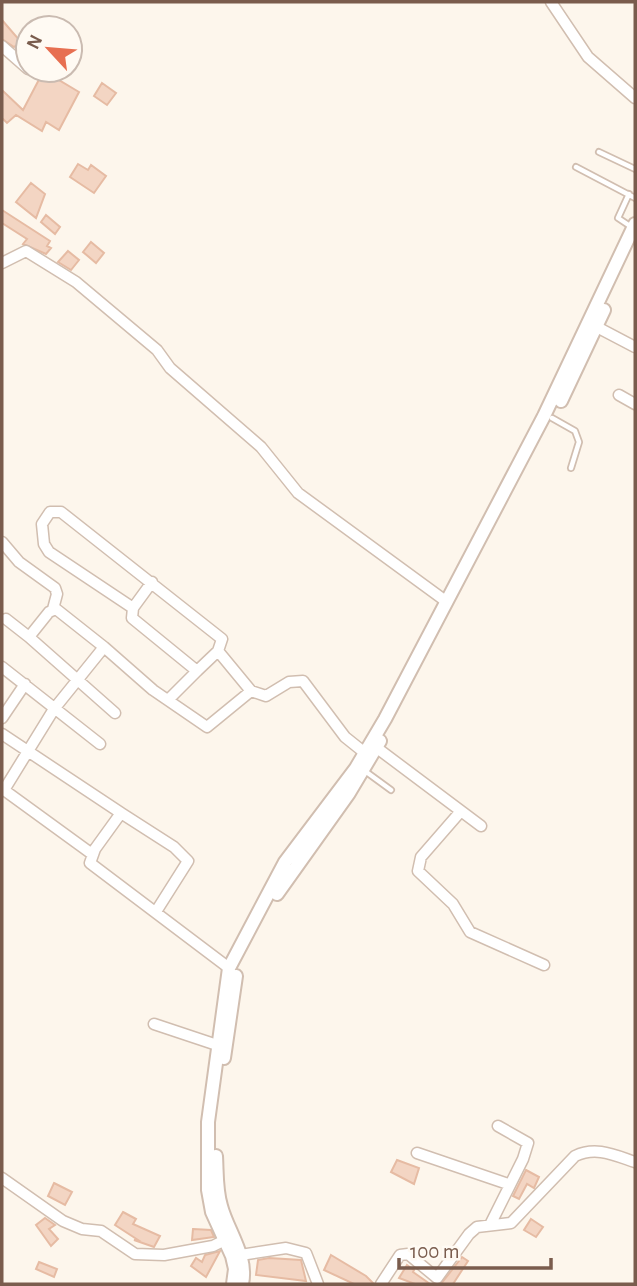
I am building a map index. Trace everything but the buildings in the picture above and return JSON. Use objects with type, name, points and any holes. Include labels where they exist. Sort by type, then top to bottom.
[{"type":"street","points":[[551,2],[588,57],[635,98]]},
{"type":"street","points":[[242,1284],[244,1273],[208,1190],[208,1122],[217,1045],[237,972],[281,886],[364,771],[447,602],[552,418],[634,226]]},
{"type":"street","points":[[233,1284],[236,1255],[225,1240],[219,1216],[215,1122],[229,968],[285,862],[371,753],[484,539],[635,242]]},
{"type":"street","points":[[2,263],[26,251],[76,282],[157,350],[170,368],[261,447],[298,493],[447,602]]},
{"type":"street","points":[[593,325],[635,347]]},
{"type":"street","points":[[619,394],[635,404]]},
{"type":"street","points":[[133,608],[49,552],[43,537],[43,520],[50,512],[61,512],[222,639],[218,651],[169,699]]},
{"type":"street","points":[[2,542],[19,562],[55,588],[57,601],[53,609],[29,637]]},
{"type":"street","points":[[152,582],[133,608],[134,620],[197,671]]},
{"type":"street","points":[[53,609],[202,726],[207,727],[251,691]]},
{"type":"street","points":[[6,620],[116,712]]},
{"type":"street","points":[[92,854],[4,790],[25,751],[54,709],[104,647]]},
{"type":"street","points":[[218,651],[251,691],[266,696],[289,682],[305,682],[345,737],[481,826]]},
{"type":"street","points":[[2,667],[100,744]]},
{"type":"street","points":[[2,718],[25,684]]},
{"type":"street","points":[[2,734],[174,847],[188,861],[157,911]]},
{"type":"street","points":[[460,811],[421,857],[418,871],[453,904],[470,932],[544,965]]},
{"type":"street","points":[[121,813],[92,854],[90,858],[93,866],[157,911],[229,968]]},
{"type":"street","points":[[154,1024],[217,1045]]},
{"type":"street","points":[[490,1225],[508,1184],[523,1159],[528,1143],[498,1126]]},
{"type":"street","points":[[381,1284],[400,1255],[408,1254],[438,1281],[469,1234],[477,1227],[511,1223],[568,1164],[586,1151],[602,1151],[635,1162]]},
{"type":"street","points":[[417,1153],[508,1184]]},
{"type":"street","points":[[2,1178],[63,1222],[82,1229],[101,1231],[135,1254],[164,1255],[213,1246],[225,1240]]},
{"type":"street","points":[[236,1255],[286,1248],[300,1251],[311,1261],[318,1284]]},
{"type":"lane","points":[[599,152],[635,169]]},
{"type":"lane","points":[[576,167],[635,198]]},
{"type":"lane","points":[[629,194],[618,218],[634,226]]},
{"type":"lane","points":[[552,418],[575,431],[579,442],[571,468]]},
{"type":"lane","points":[[364,771],[391,790]]}]
